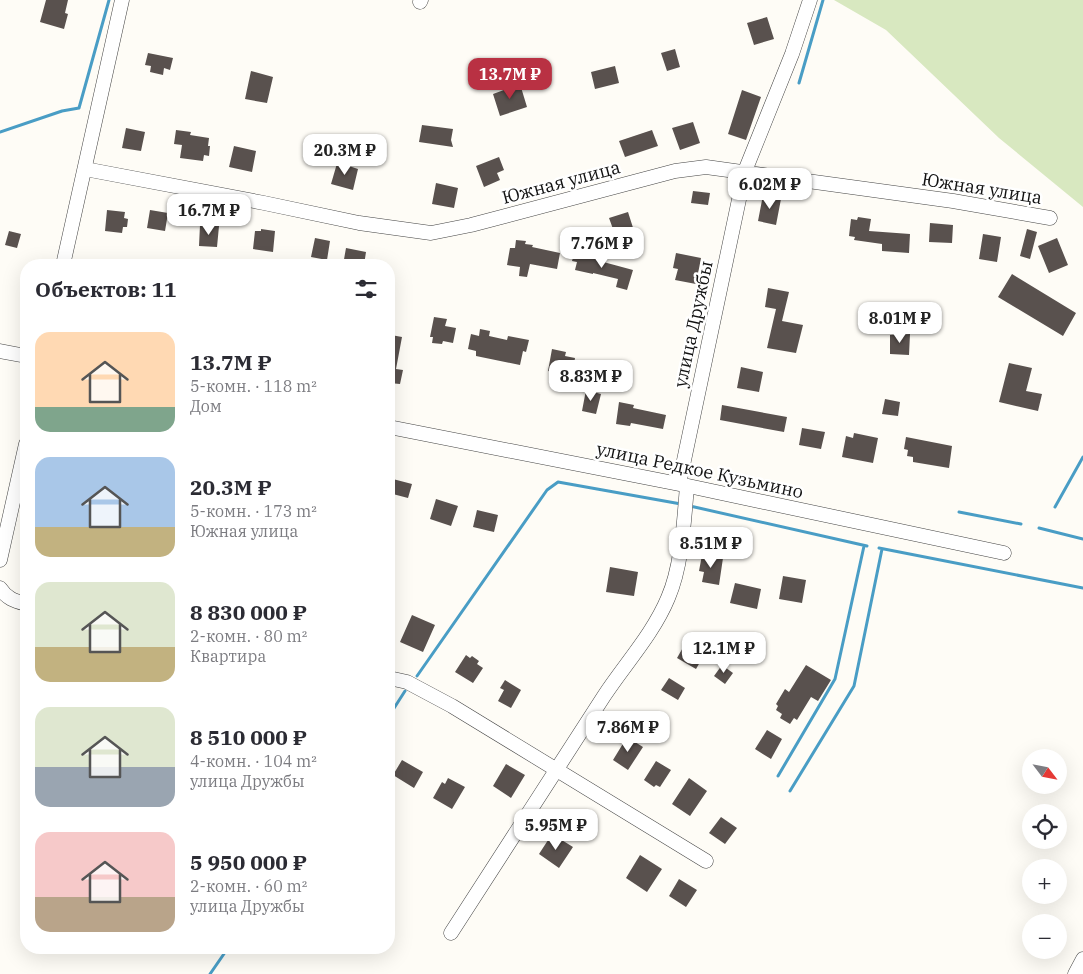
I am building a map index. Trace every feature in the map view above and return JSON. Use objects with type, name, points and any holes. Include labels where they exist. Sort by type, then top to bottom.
[{"type":"street","points":[[64,259],[122,0]]},
{"type":"street","name":"улица Дружбы","points":[[451,932],[612,684],[659,620],[669,596],[681,541],[683,485],[745,171],[792,54],[810,0]]},
{"type":"street","name":"Южная улица","points":[[85,169],[264,202],[359,223],[431,233],[471,225],[675,171],[706,166],[1050,218]]},
{"type":"street","points":[[0,351],[20,355]]},
{"type":"street","name":"улица Редкое Кузьмино","points":[[395,428],[683,485],[1004,552]]},
{"type":"street","points":[[0,560],[20,471]]},
{"type":"street","points":[[0,588],[6,597],[20,603]]},
{"type":"street","points":[[395,679],[407,682],[452,706],[706,862]]},
{"type":"street","points":[[1075,974],[1083,959]]},
{"type":"green space","points":[[834,0],[1083,0],[1083,207],[999,138],[886,30]]},
{"type":"building","points":[[46,0],[68,0],[65,13],[68,14],[64,29],[40,22]]},
{"type":"building","points":[[767,17],[774,39],[754,45],[747,23]]},
{"type":"building","points":[[675,49],[680,67],[667,71],[661,53]]},
{"type":"building","points":[[148,53],[173,58],[170,70],[164,68],[163,75],[150,72],[151,66],[145,65]]},
{"type":"building","points":[[615,66],[619,83],[595,89],[591,72]]},
{"type":"building","points":[[251,71],[273,77],[267,103],[245,99]]},
{"type":"building","points":[[520,84],[527,107],[500,116],[493,94]]},
{"type":"building","points":[[742,90],[761,97],[746,140],[728,134]]},
{"type":"building","points":[[693,122],[700,143],[680,150],[672,128]]},
{"type":"building","points":[[422,125],[453,129],[451,140],[453,147],[419,142]]},
{"type":"building","points":[[126,128],[145,132],[141,151],[122,148]]},
{"type":"building","points":[[176,130],[191,132],[190,135],[209,138],[209,156],[204,155],[203,161],[180,158],[182,145],[174,144]]},
{"type":"building","points":[[652,130],[658,146],[625,157],[619,141]]},
{"type":"building","points":[[234,146],[256,151],[252,172],[229,167]]},
{"type":"building","points":[[499,157],[504,170],[497,173],[500,180],[484,187],[476,166]]},
{"type":"building","points":[[338,160],[358,169],[353,190],[331,184]]},
{"type":"building","points":[[436,183],[458,188],[454,208],[432,204]]},
{"type":"building","points":[[693,191],[710,193],[708,205],[691,203]]},
{"type":"building","points":[[763,195],[781,199],[776,225],[758,221]]},
{"type":"building","points":[[107,210],[125,212],[124,218],[128,219],[127,227],[123,227],[122,233],[105,231]]},
{"type":"building","points":[[150,210],[168,213],[165,231],[147,228]]},
{"type":"building","points":[[628,212],[635,234],[617,240],[609,218]]},
{"type":"building","points":[[858,217],[871,219],[869,231],[910,234],[909,253],[882,251],[882,244],[854,240],[855,237],[849,236],[851,219],[857,220]]},
{"type":"building","points":[[930,223],[953,225],[952,243],[929,242]]},
{"type":"building","points":[[200,225],[219,226],[217,247],[199,246]]},
{"type":"building","points":[[261,229],[275,231],[273,252],[253,249],[255,231],[261,231]]},
{"type":"building","points":[[1027,229],[1037,232],[1030,259],[1020,256]]},
{"type":"building","points":[[9,231],[21,234],[17,248],[5,245]]},
{"type":"building","points":[[983,234],[1001,237],[997,262],[979,259]]},
{"type":"building","points":[[315,238],[330,241],[327,259],[311,257]]},
{"type":"building","points":[[1057,238],[1068,265],[1049,273],[1038,246]]},
{"type":"building","points":[[516,240],[526,241],[525,244],[533,245],[532,247],[560,253],[557,269],[530,264],[527,277],[519,276],[520,267],[507,265],[510,248],[515,248]]},
{"type":"building","points":[[346,248],[366,252],[365,259],[344,259]]},
{"type":"building","points":[[585,250],[593,252],[592,256],[597,257],[596,260],[633,270],[627,290],[616,287],[618,279],[575,270],[577,262],[572,261],[575,251],[584,254]]},
{"type":"building","points":[[676,253],[701,258],[696,284],[675,280],[678,269],[673,268]]},
{"type":"building","points":[[1012,274],[1076,313],[1063,336],[998,297]]},
{"type":"building","points":[[768,288],[789,292],[782,321],[803,325],[796,353],[767,348],[776,309],[765,307]]},
{"type":"building","points":[[434,317],[447,319],[445,326],[456,328],[453,343],[443,341],[442,344],[432,343],[433,337],[430,337]]},
{"type":"building","points":[[480,329],[490,331],[489,336],[507,340],[508,336],[529,340],[526,352],[523,351],[520,365],[476,356],[476,351],[468,349],[471,334],[479,336]]},
{"type":"building","points":[[910,334],[909,355],[890,354],[890,335]]},
{"type":"building","points":[[395,336],[402,337],[396,369],[403,370],[400,384],[395,384]]},
{"type":"building","points":[[552,349],[566,352],[565,356],[575,358],[572,376],[548,371]]},
{"type":"building","points":[[1009,363],[1032,368],[1026,391],[1042,394],[1038,411],[999,402]]},
{"type":"building","points":[[741,367],[763,372],[759,392],[737,388]]},
{"type":"building","points":[[586,390],[601,394],[596,414],[582,411]]},
{"type":"building","points":[[885,399],[900,402],[898,416],[882,414]]},
{"type":"building","points":[[619,402],[634,405],[633,408],[666,415],[663,429],[631,423],[630,426],[616,424]]},
{"type":"building","points":[[722,405],[787,417],[784,432],[720,420]]},
{"type":"building","points":[[802,428],[825,432],[821,449],[799,445]]},
{"type":"building","points":[[854,433],[878,438],[873,463],[842,457],[846,436],[853,438]]},
{"type":"building","points":[[906,437],[952,446],[949,468],[913,462],[913,457],[907,456],[908,450],[904,449]]},
{"type":"building","points":[[395,480],[412,484],[408,498],[395,495]]},
{"type":"building","points":[[436,499],[458,506],[451,526],[430,519]]},
{"type":"building","points":[[477,510],[498,515],[494,532],[473,527]]},
{"type":"building","points":[[702,555],[723,558],[719,585],[702,582],[704,572],[699,571]]},
{"type":"building","points":[[610,567],[638,572],[634,596],[606,592]]},
{"type":"building","points":[[783,576],[806,580],[802,603],[779,599]]},
{"type":"building","points":[[735,583],[761,589],[757,609],[730,603]]},
{"type":"building","points":[[412,615],[435,625],[423,652],[400,642]]},
{"type":"building","points":[[689,637],[700,643],[698,645],[707,650],[696,669],[677,658]]},
{"type":"building","points":[[466,655],[470,658],[472,656],[479,661],[477,664],[483,668],[473,683],[455,672]]},
{"type":"building","points":[[722,665],[733,673],[725,684],[714,676]]},
{"type":"building","points":[[806,665],[831,680],[818,701],[811,697],[797,720],[794,718],[790,724],[780,718],[782,714],[776,710],[778,706],[776,704],[785,689],[789,692]]},
{"type":"building","points":[[669,678],[685,688],[678,700],[661,690]]},
{"type":"building","points":[[505,680],[521,690],[511,708],[498,701],[504,690],[500,688]]},
{"type":"building","points":[[767,730],[782,739],[771,759],[755,749]]},
{"type":"building","points":[[627,737],[643,747],[628,770],[613,760]]},
{"type":"building","points":[[402,760],[423,772],[414,788],[395,776],[395,772]]},
{"type":"building","points":[[656,761],[671,770],[660,787],[656,785],[654,787],[644,780]]},
{"type":"building","points":[[506,764],[525,775],[511,798],[493,786]]},
{"type":"building","points":[[448,778],[465,787],[452,809],[433,798],[442,782],[445,784]]},
{"type":"building","points":[[689,778],[707,791],[690,816],[672,804]]},
{"type":"building","points":[[721,817],[737,828],[725,844],[709,833]]},
{"type":"building","points":[[552,834],[573,847],[559,868],[539,854]]},
{"type":"building","points":[[640,855],[662,869],[647,892],[626,878]]},
{"type":"building","points":[[679,879],[697,890],[686,907],[669,896]]},
{"type":"waterway","points":[[0,132],[62,111],[79,108],[109,0]]},
{"type":"waterway","points":[[799,83],[823,0]]},
{"type":"waterway","points":[[1055,507],[1083,457]]},
{"type":"waterway","points":[[417,676],[547,490],[558,482],[681,504]]},
{"type":"waterway","points":[[690,506],[867,546]]},
{"type":"waterway","points":[[959,512],[1021,524]]},
{"type":"waterway","points":[[1039,528],[1083,539]]},
{"type":"waterway","points":[[778,776],[835,679],[864,546]]},
{"type":"waterway","points":[[879,548],[1083,588]]},
{"type":"waterway","points":[[790,791],[854,686],[882,549]]},
{"type":"waterway","points":[[395,707],[405,691]]},
{"type":"waterway","points":[[210,974],[224,954]]}]
